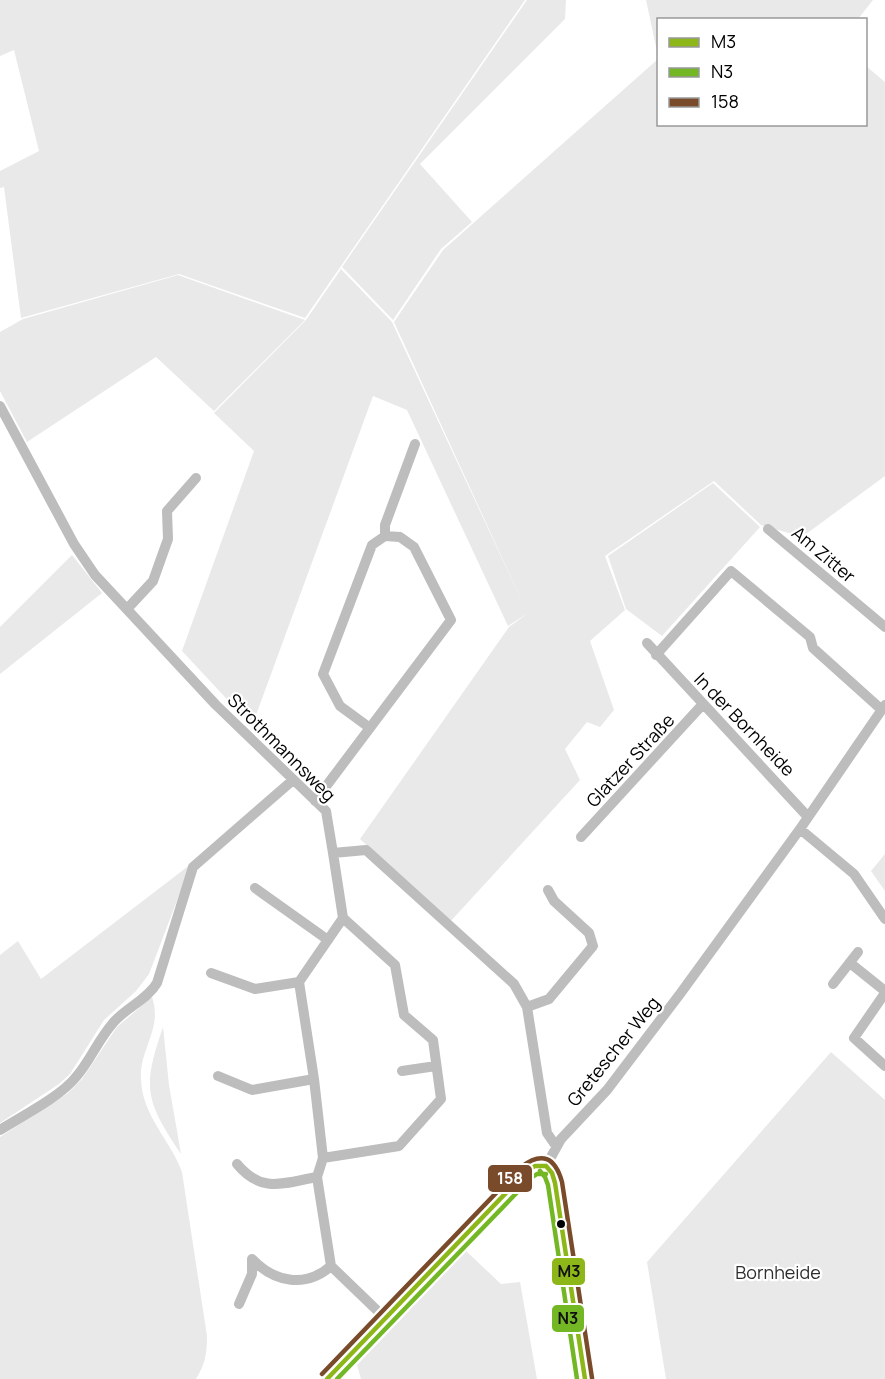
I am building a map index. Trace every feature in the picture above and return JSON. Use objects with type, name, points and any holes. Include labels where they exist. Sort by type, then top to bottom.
[{"type":"street","name":"Strothmannsweg","points":[[0,406],[74,544],[95,575],[216,705],[326,811],[343,918]]},
{"type":"street","points":[[385,536],[385,525],[416,444]]},
{"type":"street","points":[[127,609],[153,581],[168,539],[167,511],[196,478]]},
{"type":"street","name":"Am Zitter","points":[[768,529],[885,627]]},
{"type":"street","points":[[315,801],[370,728],[451,620],[414,547],[400,537],[385,536],[372,545],[323,674],[340,706],[370,728]]},
{"type":"street","points":[[656,655],[731,571],[810,637],[813,648],[883,708]]},
{"type":"street","name":"In der Bornheide","points":[[647,644],[808,817]]},
{"type":"street","name":"Glatzer Straße","points":[[581,837],[703,704]]},
{"type":"street","name":"Gretescher Weg","points":[[546,1166],[556,1146],[629,1062],[800,829],[883,708]]},
{"type":"street","points":[[0,1130],[64,1089],[76,1077],[111,1024],[153,990],[193,867],[293,780]]},
{"type":"street","points":[[800,829],[854,874],[885,919]]},
{"type":"street","points":[[333,854],[366,850],[514,984],[527,1007],[548,1133],[556,1146]]},
{"type":"street","points":[[255,888],[328,940]]},
{"type":"street","points":[[527,1007],[549,999],[593,946],[589,933],[554,901],[548,890]]},
{"type":"street","points":[[323,1158],[399,1146],[441,1099],[433,1040],[404,1015],[395,965],[343,918],[299,982],[323,1158],[317,1177],[332,1266],[386,1318]]},
{"type":"street","points":[[833,984],[858,952]]},
{"type":"street","points":[[850,963],[885,992],[854,1038],[885,1066]]},
{"type":"street","points":[[211,973],[255,989],[299,982]]},
{"type":"street","points":[[402,1071],[436,1066]]},
{"type":"street","points":[[218,1076],[252,1090],[314,1079]]},
{"type":"street","points":[[237,1164],[246,1175],[269,1185],[317,1177]]},
{"type":"street","points":[[327,1379],[526,1172],[535,1166],[546,1166],[552,1173],[555,1183],[585,1379]]},
{"type":"street","points":[[239,1304],[252,1275],[252,1259],[262,1270],[287,1281],[321,1275],[332,1266]]},
{"type":"green space","points":[[0,0],[525,0],[305,318],[179,274],[21,318],[4,187],[0,188],[0,171],[39,151],[14,50],[0,56]]},
{"type":"green space","points":[[527,0],[566,0],[565,19],[420,164],[472,222],[441,249],[393,320],[342,267]]},
{"type":"green space","points":[[646,0],[873,0],[859,18],[657,18],[657,51]]},
{"type":"green space","points":[[657,60],[657,126],[867,126],[867,67],[885,82],[885,476],[802,537],[761,525],[714,481],[605,556],[625,610],[590,641],[614,710],[600,727],[587,722],[565,749],[580,780],[449,923],[360,839],[509,627],[528,613],[508,626],[407,410],[373,396],[252,726],[182,651],[254,451],[214,413],[306,320],[341,269],[392,322],[527,612],[394,322],[443,250]]},
{"type":"green space","points":[[178,275],[305,320],[214,411],[156,357],[27,442],[0,391],[0,332],[23,319]]},
{"type":"green space","points":[[713,483],[760,527],[662,636],[626,609],[608,556]]},
{"type":"green space","points":[[72,555],[102,593],[0,674],[0,627]]},
{"type":"green space","points":[[885,854],[885,891],[871,871]]},
{"type":"green space","points":[[191,864],[149,974],[136,991],[104,1020],[70,1074],[59,1084],[0,1123],[0,955],[18,941],[41,979]]},
{"type":"green space","points":[[152,997],[155,1019],[143,1058],[141,1079],[151,1116],[182,1172],[207,1336],[202,1369],[196,1379],[0,1379],[0,1137],[68,1093],[82,1079],[117,1027]]},
{"type":"green space","points":[[163,1027],[169,1085],[181,1154],[160,1120],[151,1093],[152,1065]]},
{"type":"green space","name":"Bornheide","points":[[831,1052],[885,1100],[885,1379],[666,1379],[647,1262]]},
{"type":"green space","points":[[466,1251],[501,1284],[520,1282],[537,1379],[361,1379],[357,1365]]},
{"type":"transit line","name":"158","points":[[322,1374],[521,1167],[541,1158],[547,1159],[556,1167],[562,1182],[592,1378]]},
{"type":"transit line","name":"M3","points":[[327,1379],[526,1172],[535,1166],[546,1166]]},
{"type":"transit line","name":"M3","points":[[546,1166],[552,1173],[555,1183],[585,1379]]},
{"type":"transit line","name":"N3","points":[[540,1171],[548,1185],[577,1379]]},
{"type":"transit line","name":"N3","points":[[337,1379],[531,1178],[537,1174],[546,1174]]}]
